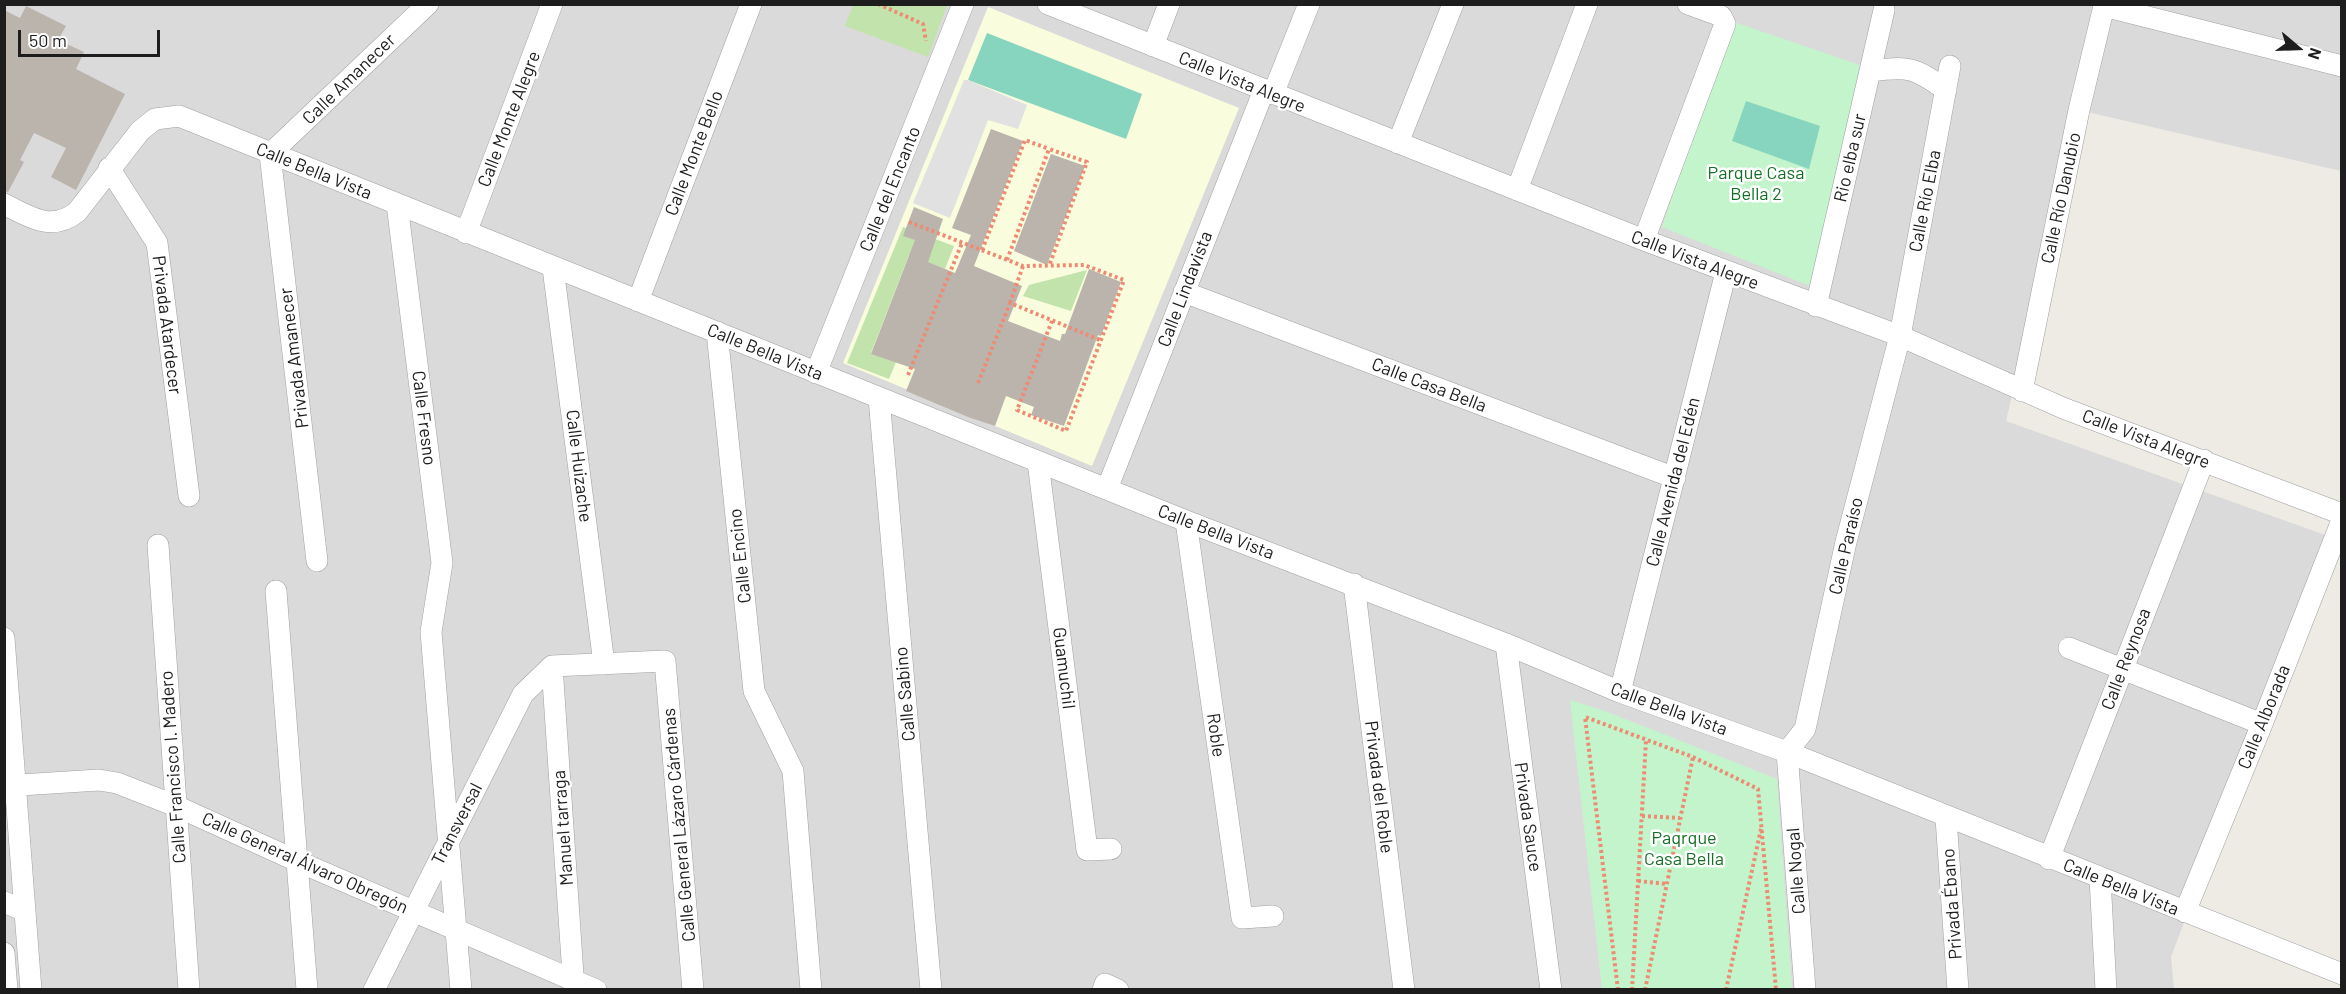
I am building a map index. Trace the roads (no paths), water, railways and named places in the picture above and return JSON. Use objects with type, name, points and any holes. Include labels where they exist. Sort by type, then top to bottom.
[{"type":"street","name":"Calle Amanecer","points":[[270,154],[428,4]]},
{"type":"street","name":"Calle Monte Alegre","points":[[466,233],[552,4]]},
{"type":"street","name":"Calle Monte Bello","points":[[638,302],[751,4]]},
{"type":"street","name":"Calle del Encanto","points":[[816,373],[963,4]]},
{"type":"street","name":"Calle Vista Alegre","points":[[1048,4],[1726,272],[1900,336],[2022,391],[2342,514]]},
{"type":"street","points":[[1153,46],[1169,4]]},
{"type":"street","name":"Calle Lindavista","points":[[1107,489],[1184,292],[1268,92],[1309,4]]},
{"type":"street","points":[[1398,143],[1453,4]]},
{"type":"street","points":[[1517,190],[1587,4]]},
{"type":"street","points":[[1644,240],[1725,24],[1721,16],[1689,4]]},
{"type":"street","name":"Calle Río Danubio","points":[[2022,391],[2079,110],[2104,6],[2342,66]]},
{"type":"street","name":"Rio elba sur","points":[[1815,306],[1884,10]]},
{"type":"street","name":"Calle Río Elba","points":[[1900,336],[1950,66]]},
{"type":"street","points":[[1870,71],[1909,68],[1922,73],[1946,90]]},
{"type":"street","name":"Calle Bella Vista","points":[[4,204],[39,222],[67,219],[76,212],[140,131],[155,119],[179,116],[1186,521],[1506,644],[1620,692],[1787,752],[1946,818],[2342,974]]},
{"type":"street","name":"Privada Amanecer","points":[[270,154],[317,561]]},
{"type":"street","name":"Privada Atardecer","points":[[109,168],[157,243],[189,496]]},
{"type":"street","name":"Calle Fresno","points":[[397,204],[442,563],[431,632],[461,990]]},
{"type":"street","name":"Calle Huizache","points":[[553,267],[604,664]]},
{"type":"street","name":"Calle Avenida del Edén","points":[[1620,692],[1726,272]]},
{"type":"street","name":"Calle Casa Bella","points":[[1184,292],[1675,478]]},
{"type":"street","name":"Calle Encino","points":[[717,332],[754,691],[793,771],[811,990]]},
{"type":"street","name":"Calle Paraíso","points":[[1787,752],[1804,729],[1846,542],[1900,336]]},
{"type":"street","name":"Calle Sabino","points":[[879,398],[931,990]]},
{"type":"street","name":"Calle Reynosa","points":[[2049,859],[2204,460]]},
{"type":"street","name":"Guamuchil","points":[[1038,462],[1087,850],[1111,849]]},
{"type":"street","name":"Calle Alborada","points":[[2185,912],[2342,520]]},
{"type":"street","name":"Roble","points":[[1186,521],[1242,918],[1273,916]]},
{"type":"street","name":"Calle Francisco I. Madero","points":[[158,545],[189,990]]},
{"type":"street","name":"Privada del Roble","points":[[1354,585],[1404,990]]},
{"type":"street","points":[[276,591],[307,990]]},
{"type":"street","points":[[4,638],[10,787],[26,911],[31,990]]},
{"type":"street","name":"Privada Sauce","points":[[1506,644],[1551,990]]},
{"type":"street","points":[[2069,648],[2262,724]]},
{"type":"street","name":"Calle General Lázaro Cárdenas","points":[[604,664],[665,661],[693,990]]},
{"type":"street","points":[[552,666],[604,664]]},
{"type":"street","name":"Transversal","points":[[374,990],[523,694],[552,666]]},
{"type":"street","name":"Manuel tarraga","points":[[552,666],[574,985]]},
{"type":"street","name":"Calle Nogal","points":[[1787,752],[1805,990]]},
{"type":"street","name":"Calle General Álvaro Obregón","points":[[10,787],[99,780],[117,783],[176,806],[297,861],[414,910],[574,985],[596,990]]},
{"type":"street","name":"Privada Ébano","points":[[1946,818],[1958,990]]},
{"type":"street","points":[[2100,878],[2106,990]]},
{"type":"street","points":[[4,902],[26,911]]},
{"type":"street","points":[[4,954],[7,990]]},
{"type":"park label","name":"Parque Casa Bella 2","points":[[1756,183]]},
{"type":"park label","name":"Paqrque Casa Bella","points":[[1684,848]]}]
